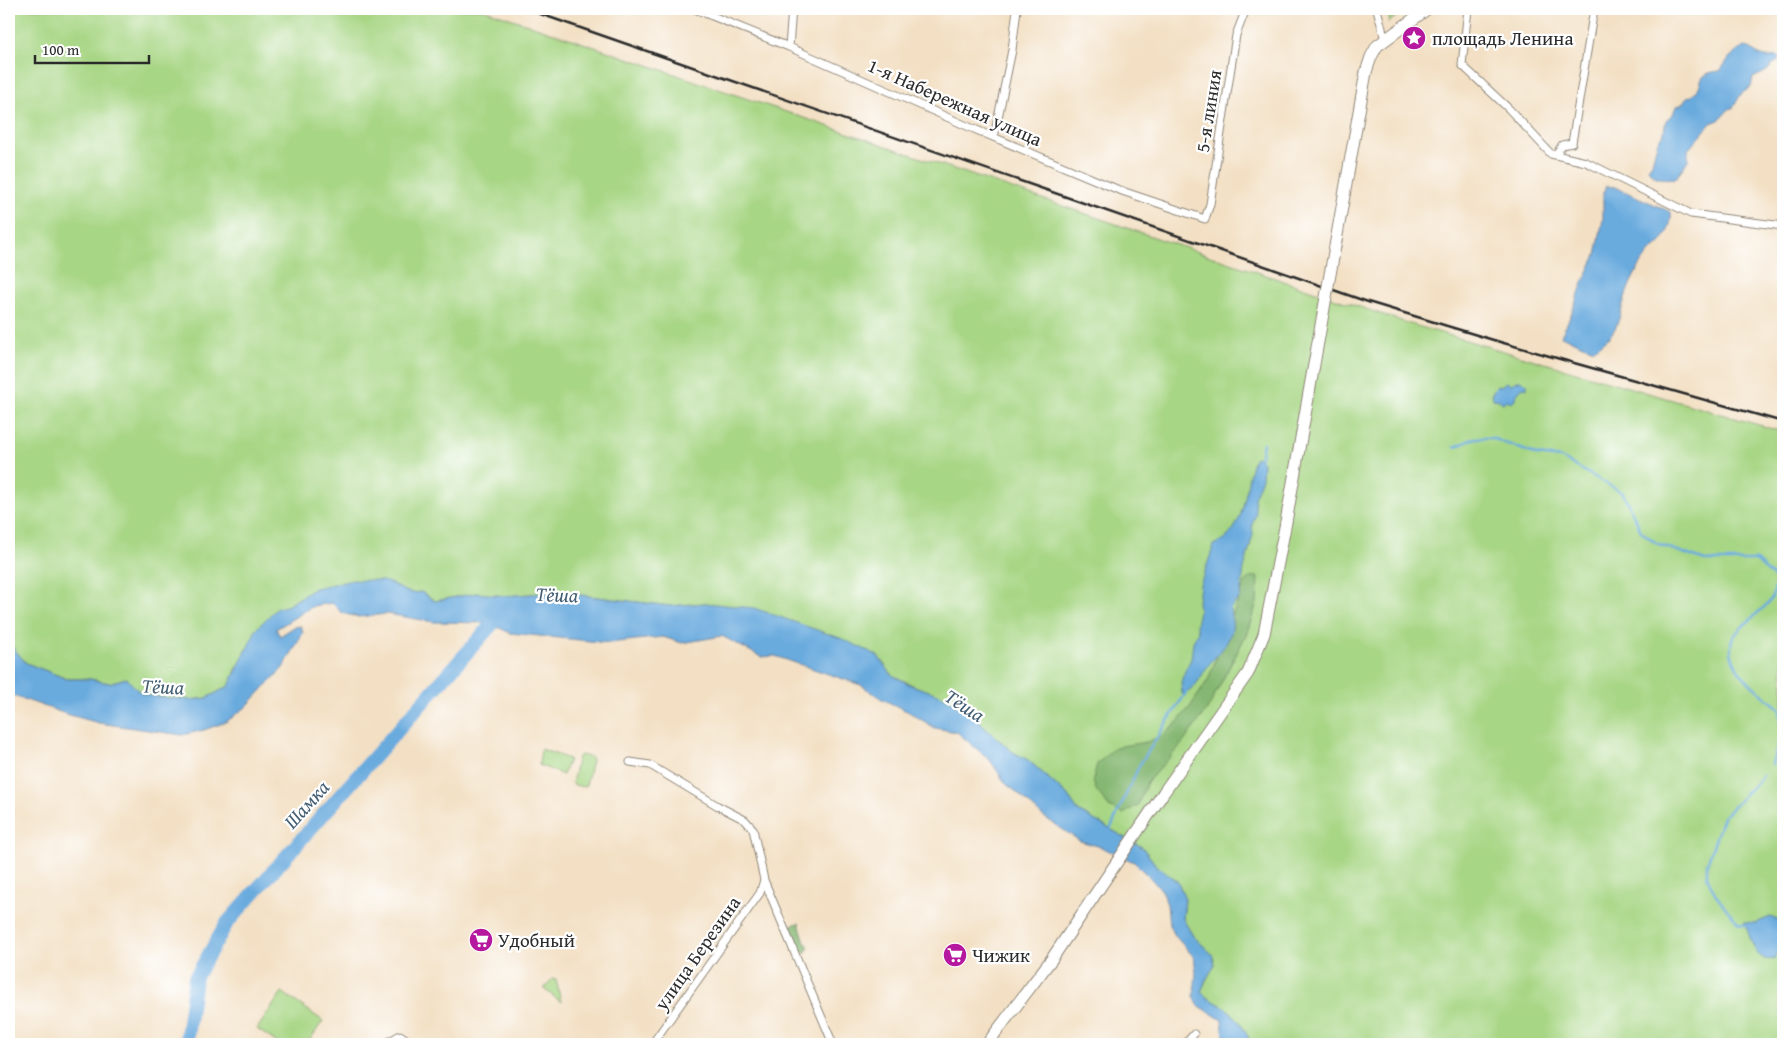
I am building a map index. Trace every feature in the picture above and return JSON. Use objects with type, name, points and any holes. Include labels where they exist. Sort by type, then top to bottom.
[{"type":"main road","points":[[987,1044],[1051,960],[1164,792],[1248,674],[1264,634],[1286,522],[1366,72],[1377,46],[1427,9]]},
{"type":"street","name":"1-я Набережная улица","points":[[695,9],[789,47],[1119,190],[1205,219]]},
{"type":"street","points":[[789,47],[792,9]]},
{"type":"street","points":[[994,137],[1012,50],[1017,9]]},
{"type":"street","name":"5-я линия","points":[[1205,219],[1210,204],[1236,34],[1246,9]]},
{"type":"street","points":[[1377,9],[1385,40]]},
{"type":"street","points":[[1468,9],[1462,65],[1509,109],[1551,154],[1586,162],[1691,214],[1783,226]]},
{"type":"street","points":[[1556,155],[1562,145],[1572,143],[1594,9]]},
{"type":"street","points":[[630,762],[650,765],[745,820],[753,829],[764,880],[833,1044]]},
{"type":"street","name":"улица Березина","points":[[652,1044],[760,893],[764,880]]},
{"type":"street","points":[[1185,1044],[1194,1034]]},
{"type":"street","points":[[385,1044],[400,1035],[413,1044]]},
{"type":"green space","points":[[9,9],[483,9],[1410,324],[1783,432],[1783,1044],[1252,1044],[1235,1017],[1224,1007],[1201,992],[1215,964],[1212,955],[1193,936],[1183,919],[1185,899],[1178,882],[1156,865],[1142,847],[1078,811],[1067,795],[1028,760],[1013,752],[985,728],[976,716],[892,675],[877,655],[705,603],[670,606],[556,592],[505,596],[477,593],[435,601],[421,592],[407,592],[387,582],[315,588],[287,606],[277,608],[237,668],[229,686],[207,698],[191,700],[142,694],[126,678],[109,683],[90,679],[67,679],[26,663],[9,643]]},
{"type":"green space","points":[[1391,9],[1406,9],[1388,23]]},
{"type":"green space","points":[[1251,577],[1258,577],[1257,603],[1246,635],[1207,710],[1182,744],[1147,782],[1138,805],[1123,814],[1109,807],[1095,788],[1093,780],[1097,764],[1115,747],[1147,742],[1161,736],[1174,726],[1190,707],[1208,680],[1245,582]]},
{"type":"green space","points":[[541,749],[569,759],[563,775],[539,765]]},
{"type":"green space","points":[[580,755],[591,757],[592,760],[586,785],[583,787],[572,783]]},
{"type":"green space","points":[[799,923],[805,942],[809,947],[805,953],[800,950],[791,925]]},
{"type":"green space","points":[[552,979],[556,979],[561,1002],[544,989]]},
{"type":"green space","points":[[282,992],[323,1021],[307,1044],[279,1044],[257,1029]]},
{"type":"water","points":[[1744,47],[1749,48],[1760,56],[1777,56],[1779,58],[1778,61],[1767,71],[1753,78],[1751,87],[1741,94],[1733,108],[1730,108],[1719,120],[1711,123],[1688,150],[1688,160],[1676,178],[1656,177],[1653,175],[1648,168],[1652,163],[1657,143],[1664,132],[1666,120],[1673,114],[1676,106],[1695,93],[1706,74],[1720,71],[1730,57]]},
{"type":"water","points":[[1606,186],[1615,187],[1671,212],[1671,220],[1664,238],[1648,254],[1633,279],[1615,329],[1610,336],[1594,349],[1561,336],[1596,255],[1603,219],[1603,193]]},
{"type":"water","points":[[1520,380],[1527,384],[1527,389],[1523,387],[1512,403],[1507,400],[1503,403],[1493,399],[1492,393],[1497,385],[1501,386],[1506,382],[1511,384]]},
{"type":"water","points":[[1257,457],[1263,463],[1262,478],[1254,498],[1256,513],[1252,525],[1253,534],[1244,569],[1240,597],[1230,609],[1232,630],[1225,645],[1195,686],[1182,694],[1181,682],[1191,659],[1193,642],[1198,631],[1196,625],[1199,611],[1200,585],[1214,545],[1225,539],[1239,519],[1254,458]]},
{"type":"water","points":[[353,580],[391,583],[410,593],[421,592],[435,601],[477,593],[505,596],[556,592],[670,606],[705,603],[754,608],[840,638],[877,655],[892,675],[911,685],[941,695],[976,716],[985,728],[1013,752],[1028,760],[1067,795],[1078,811],[1142,847],[1156,865],[1178,882],[1185,899],[1183,919],[1193,936],[1212,954],[1215,964],[1201,992],[1224,1007],[1235,1017],[1252,1044],[1228,1044],[1224,1037],[1222,1020],[1198,1005],[1194,996],[1196,972],[1194,957],[1176,937],[1169,925],[1167,904],[1160,888],[1134,862],[1101,847],[1080,841],[1041,815],[1006,784],[990,760],[957,732],[935,728],[909,712],[882,699],[861,685],[775,656],[761,657],[722,636],[682,643],[663,637],[609,643],[510,633],[489,623],[434,622],[387,614],[358,617],[342,613],[332,603],[313,606],[276,629],[280,636],[294,627],[301,626],[303,633],[283,668],[246,707],[226,722],[204,730],[182,735],[99,723],[66,714],[9,694],[9,643],[26,663],[67,679],[90,679],[109,683],[126,678],[142,694],[191,700],[207,698],[229,686],[257,628],[277,608],[287,606],[315,588]]},
{"type":"water","points":[[1770,917],[1783,922],[1783,947],[1774,959],[1767,960],[1757,953],[1744,922],[1756,923]]},
{"type":"waterway","points":[[1455,447],[1475,438],[1492,438],[1537,455],[1561,458],[1623,493],[1641,531],[1656,543],[1705,561],[1756,561],[1777,580],[1771,600],[1735,635],[1732,640],[1731,651],[1734,661],[1746,679],[1780,709],[1782,733],[1772,764]]},
{"type":"waterway","name":"Тёша","points":[[1260,461],[1263,443]]},
{"type":"waterway","name":"Шамка","points":[[186,1044],[195,978],[227,923],[502,613]]},
{"type":"waterway","name":"Тёша","points":[[1109,832],[1140,764],[1187,691]]},
{"type":"waterway","points":[[1748,926],[1738,923],[1717,897],[1707,877],[1707,864],[1723,817],[1763,776]]},
{"type":"railway","points":[[526,9],[1368,302],[1500,342],[1783,422]]},
{"type":"place","name":"площадь Ленина","points":[[1414,38]]},
{"type":"place","name":"Удобный","points":[[481,940]]},
{"type":"place","name":"Чижик","points":[[955,955]]}]
